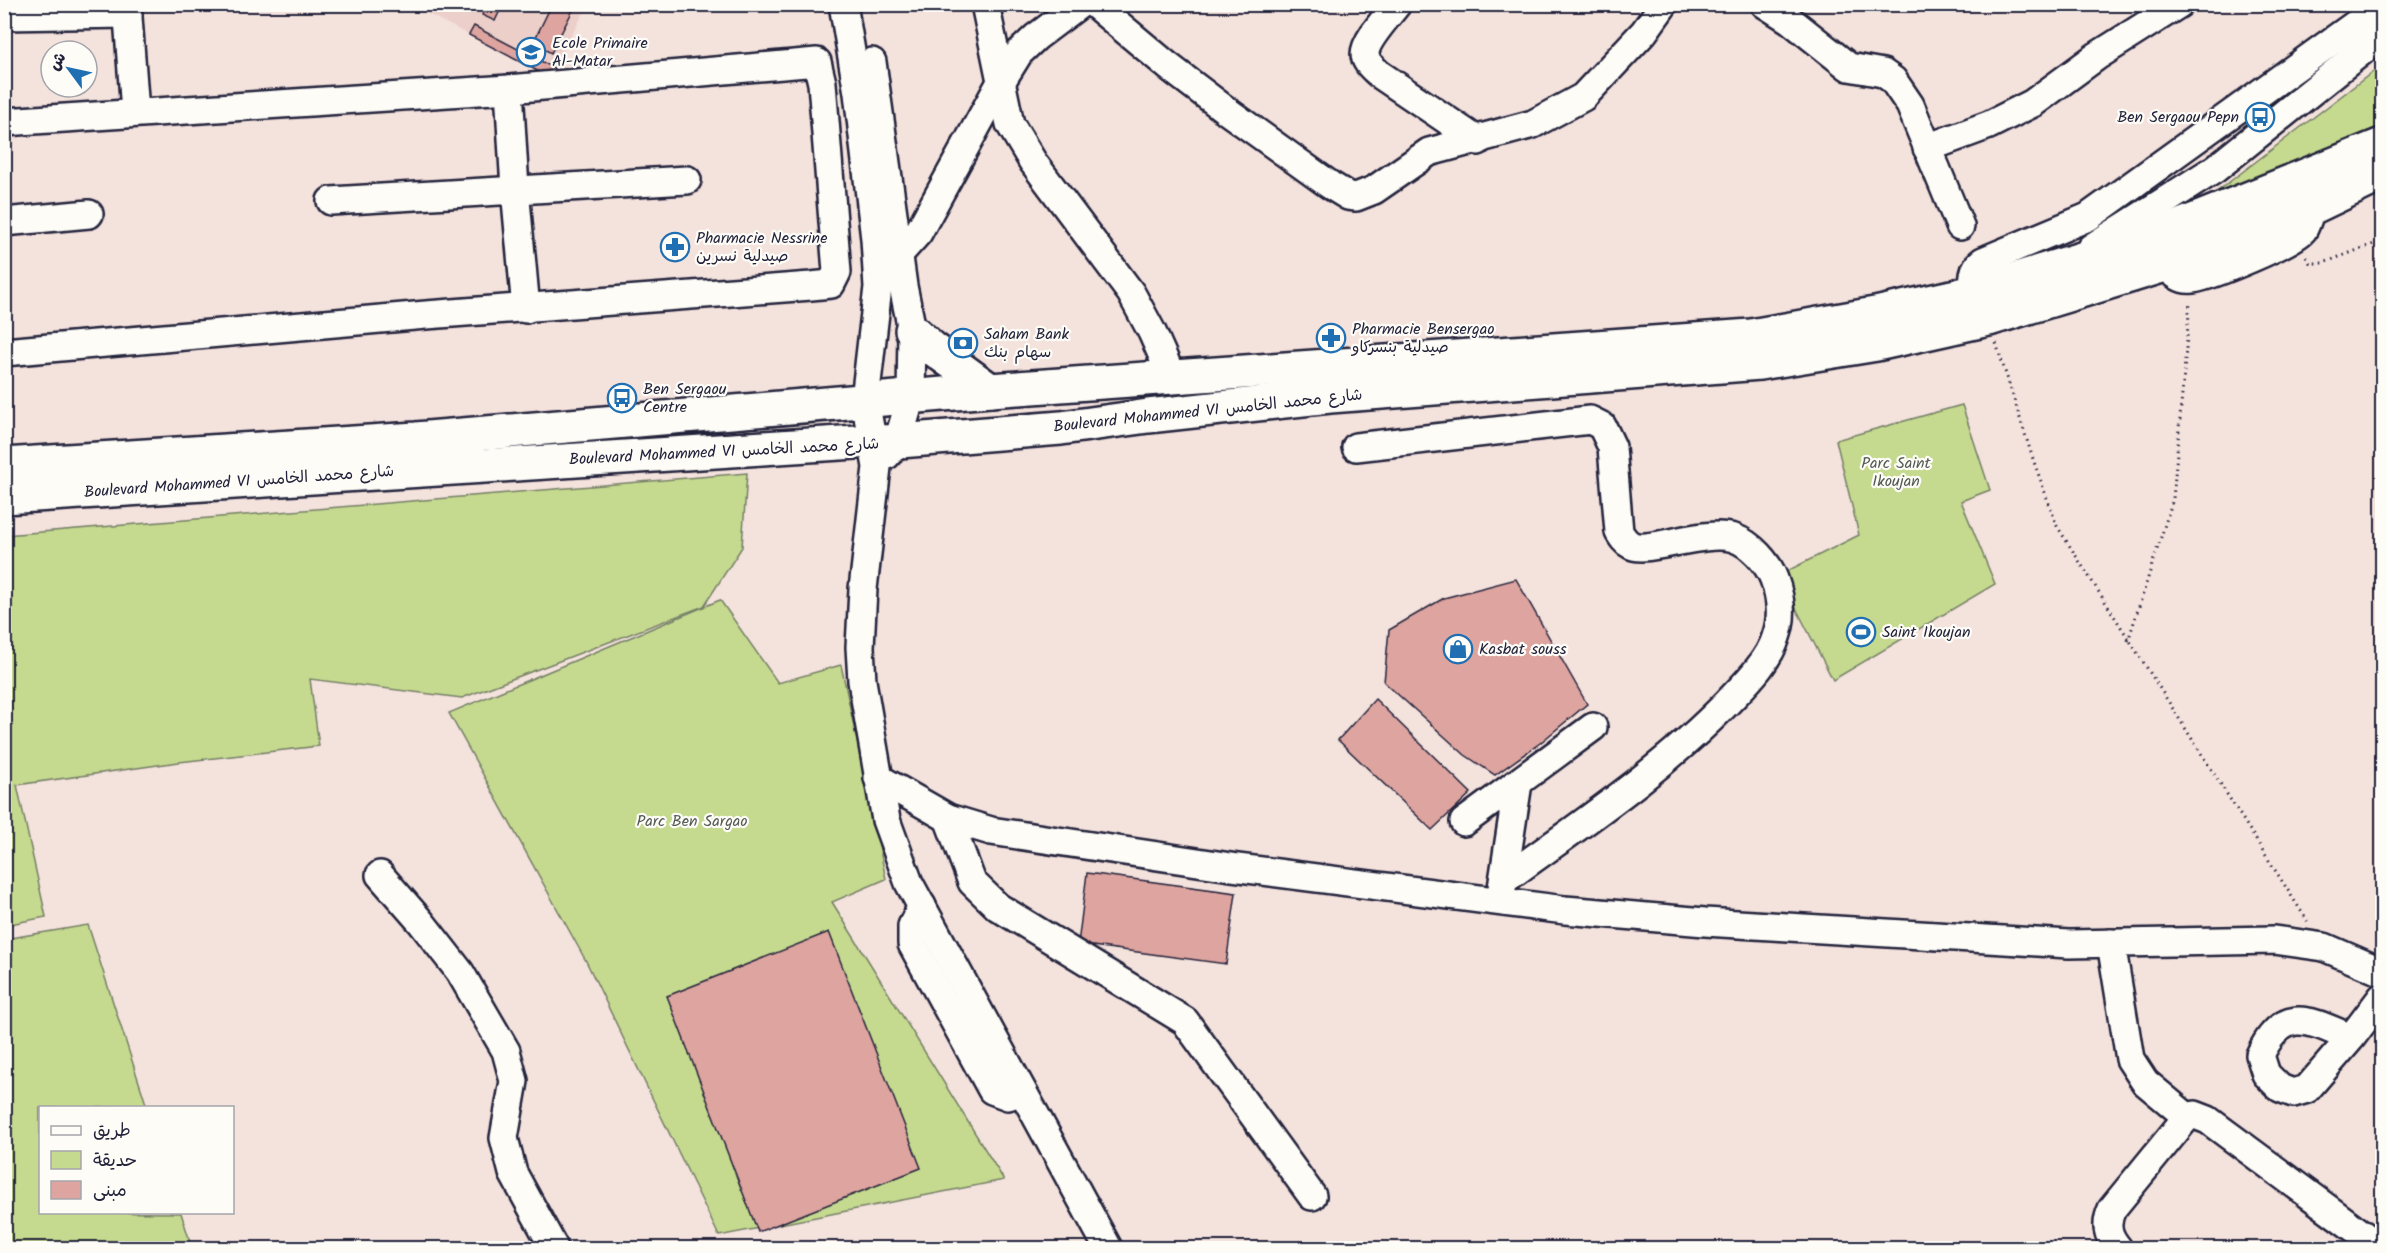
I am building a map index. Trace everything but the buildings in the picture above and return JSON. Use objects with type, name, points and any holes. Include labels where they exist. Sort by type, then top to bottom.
[{"type":"main road","name":"Boulevard Mohammed VI شارع محمد الخامس","points":[[4,497],[883,450],[1148,416],[1330,396],[1760,363],[1877,344],[1981,306],[2067,263],[2154,237],[2382,145]]},
{"type":"main road","name":"Boulevard Mohammed VI شارع محمد الخامس","points":[[4,465],[416,439],[990,390],[1751,336],[1875,314],[1981,306],[2179,272],[2303,223],[2382,174]]},
{"type":"main road","points":[[912,330],[939,354],[990,390]]},
{"type":"street","points":[[843,4],[853,58],[875,239],[878,287],[865,400],[883,450]]},
{"type":"street","points":[[861,4],[873,62],[903,286],[912,330],[913,366],[911,397],[883,450],[863,589],[860,647],[862,681],[878,778],[890,836],[909,883],[1108,1248]]},
{"type":"street","points":[[985,4],[1010,124],[1033,162],[1131,293],[1172,377]]},
{"type":"street","points":[[900,253],[918,233],[1001,82],[1020,53],[1036,37],[1080,4]]},
{"type":"street","points":[[1094,4],[1198,89],[1330,185],[1348,196],[1356,197],[1374,190],[1429,152],[1450,145],[1478,141],[1533,124],[1583,97],[1644,32],[1665,4]]},
{"type":"street","points":[[1765,4],[1790,20],[1849,68],[1883,73],[1893,80],[1910,105],[1960,226]]},
{"type":"street","points":[[1927,148],[1989,125],[2033,103],[2097,56],[2179,4]]},
{"type":"street","points":[[4,16],[128,9],[135,112]]},
{"type":"street","points":[[1386,9],[1369,41],[1365,54],[1369,65],[1478,141]]},
{"type":"street","points":[[2067,263],[2215,169],[2372,23]]},
{"type":"street","points":[[1981,306],[1973,275],[1983,261],[2088,217],[2372,23]]},
{"type":"street","points":[[4,122],[509,89],[853,58]]},
{"type":"street","points":[[4,352],[426,315],[831,284],[837,272],[836,244],[822,83],[817,62]]},
{"type":"street","points":[[509,89],[526,309]]},
{"type":"street","points":[[332,201],[687,180]]},
{"type":"street","points":[[4,222],[89,214]]},
{"type":"street","points":[[1356,447],[1590,420],[1602,426],[1612,447],[1618,532],[1623,538],[1632,546],[1643,548],[1709,535],[1734,538],[1751,548],[1770,568],[1779,591],[1781,614],[1776,638],[1746,683],[1685,744],[1502,891]]},
{"type":"street","points":[[1464,822],[1593,727]]},
{"type":"street","points":[[878,778],[948,818],[990,831],[1231,867],[1502,891],[1565,910],[1705,922],[2069,944],[2274,940],[2324,946],[2382,972]]},
{"type":"street","points":[[1502,891],[1518,783]]},
{"type":"street","points":[[948,818],[972,882],[998,907],[1185,1021],[1312,1196]]},
{"type":"street","points":[[380,874],[459,972],[506,1051],[514,1082],[504,1138],[513,1173],[554,1248]]},
{"type":"street","points":[[2111,943],[2130,1059],[2145,1082],[2187,1117]]},
{"type":"street","points":[[2351,1038],[2382,997]]},
{"type":"street","points":[[2118,1248],[2107,1231],[2106,1220],[2112,1209],[2187,1117],[2194,1115],[2208,1120],[2381,1248]]},
{"type":"path","points":[[2303,223],[2310,263],[2323,262],[2382,241]]},
{"type":"path","points":[[2128,641],[2173,499],[2179,272]]},
{"type":"path","points":[[1981,306],[2057,526],[2324,946]]},
{"type":"shaded area","name":"Ecole Primaire Al-Matar","points":[[411,5],[588,5],[549,77]]},
{"type":"green space","points":[[2378,68],[2382,71],[2382,133],[2198,206]]},
{"type":"green space","name":"Saint Ikoujan","points":[[1962,405],[1990,490],[1961,501],[1995,584],[1833,680],[1779,575],[1859,535],[1836,440]]},
{"type":"green space","points":[[747,473],[742,547],[704,606],[462,698],[310,679],[319,746],[179,762],[17,785],[46,917],[5,925],[5,535]]},
{"type":"green space","name":"Parc Ben Sargao","points":[[720,600],[778,683],[841,665],[886,879],[832,902],[1004,1180],[719,1236],[586,961],[449,713]]},
{"type":"green space","points":[[88,925],[147,1106],[39,1106],[39,1214],[181,1214],[192,1248],[5,1248],[5,939]]},
{"type":"place","name":"Ecole Primaire Al-Matar","points":[[531,52]]},
{"type":"place","name":"Ben Sergaou Pepn","points":[[2260,117]]},
{"type":"place","name":"Pharmacie Nessrine صيدلية نسرين","points":[[675,247]]},
{"type":"place","name":"Pharmacie Bensergao صيدلية بنسركاو","points":[[1331,338]]},
{"type":"place","name":"Saham Bank سهام بنك","points":[[963,343]]},
{"type":"place","name":"Ben Sergaou Centre","points":[[622,398]]},
{"type":"place","name":"Saint Ikoujan","points":[[1861,632]]},
{"type":"place","name":"Kasbat souss","points":[[1458,649]]},
{"type":"park label","name":"Parc Saint Ikoujan","points":[[1896,472]]}]
